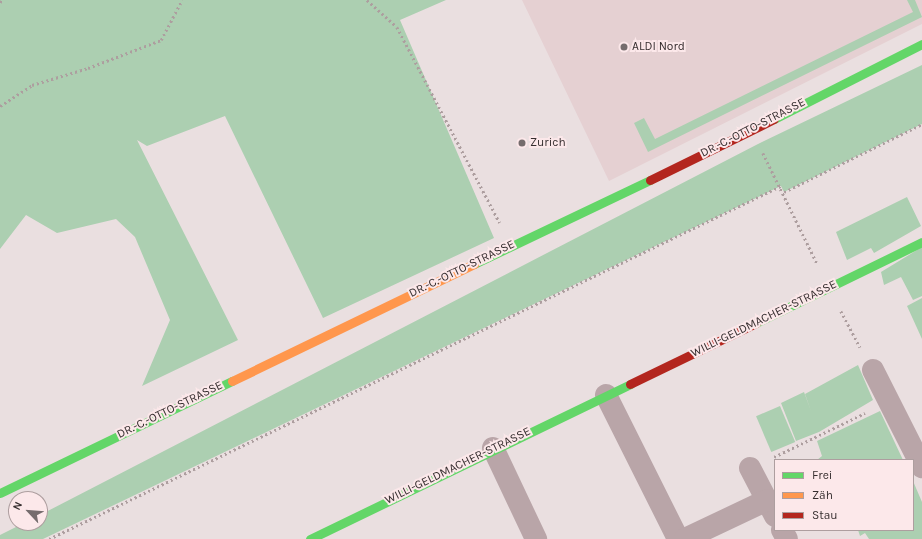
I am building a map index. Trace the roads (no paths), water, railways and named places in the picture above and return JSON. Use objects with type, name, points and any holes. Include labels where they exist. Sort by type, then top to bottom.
[{"type":"street","name":"DR.-C.-OTTO-STRASSE","points":[[0,493],[751,131],[922,44]]},
{"type":"street","name":"WILLI-GELDMACHER-STRASSE","points":[[310,539],[493,448],[922,242]]},
{"type":"street","points":[[873,370],[922,467]]},
{"type":"street","points":[[606,395],[678,539]]},
{"type":"street","points":[[493,448],[536,539]]},
{"type":"street","points":[[685,539],[771,508],[750,468]]},
{"type":"place","name":"ALDI Nord","points":[[624,47]]},
{"type":"place","name":"Zurich","points":[[522,143]]}]
